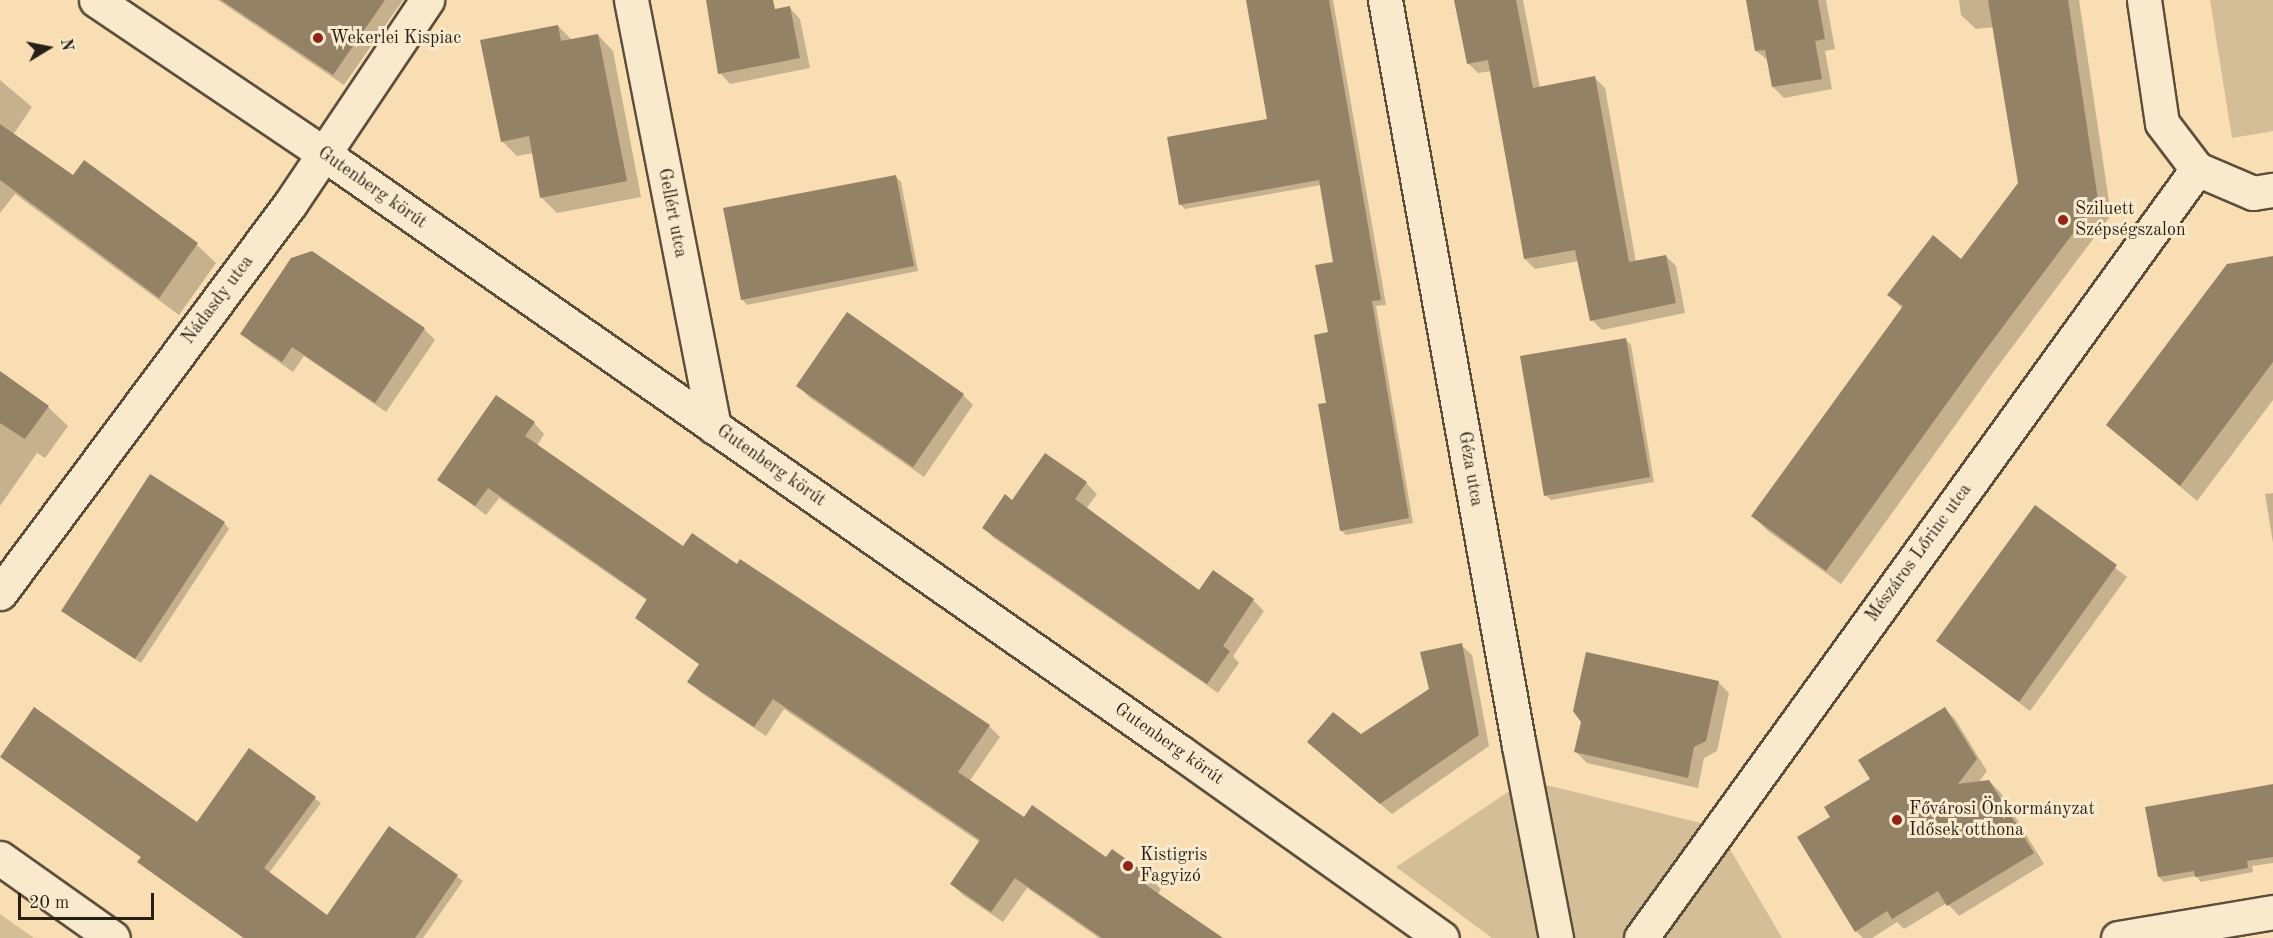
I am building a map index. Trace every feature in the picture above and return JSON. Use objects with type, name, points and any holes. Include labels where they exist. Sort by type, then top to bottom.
[{"type":"street","name":"Gutenberg körút","points":[[96,0],[324,154],[1442,938]]},
{"type":"street","name":"Nádasdy utca","points":[[0,593],[290,204],[427,0]]},
{"type":"street","name":"Gellért utca","points":[[631,0],[714,427]]},
{"type":"street","name":"Géza utca","points":[[1385,0],[1519,746],[1556,938]]},
{"type":"street","points":[[2144,0],[2162,123],[2197,169],[2253,193],[2273,190]]},
{"type":"street","name":"Mészáros Lőrinc utca","points":[[1641,938],[2197,169]]},
{"type":"street","points":[[0,858],[113,938]]},
{"type":"street","points":[[2118,938],[2273,912]]},
{"type":"shaded area","points":[[2210,0],[2273,0],[2273,131],[2232,138]]},
{"type":"shaded area","points":[[1526,780],[1717,827],[1782,938],[1492,938],[1396,867]]},
{"type":"shaded area","points":[[0,914],[34,938],[0,938]]},
{"type":"building","name":"Wekerlei Kispiac","points":[[221,0],[385,0],[333,75]]},
{"type":"building","points":[[706,0],[773,0],[775,9],[790,6],[800,58],[718,74]]},
{"type":"building","points":[[1246,0],[1329,0],[1381,300],[1372,301],[1409,518],[1340,531],[1318,404],[1326,403],[1314,335],[1328,332],[1315,265],[1333,262],[1319,180],[1179,205],[1167,137],[1267,119]]},
{"type":"building","points":[[1454,0],[1516,0],[1533,88],[1595,76],[1629,262],[1666,255],[1676,303],[1590,321],[1575,250],[1524,259],[1488,60],[1467,64]]},
{"type":"building","points":[[1746,0],[1818,0],[1825,39],[1815,41],[1822,79],[1772,87],[1765,50],[1755,51]]},
{"type":"building","points":[[1988,0],[2068,0],[2098,200],[1978,360],[1826,571],[1751,516],[1903,306],[1887,295],[1933,235],[1961,259],[2018,183]]},
{"type":"building","points":[[558,25],[561,41],[598,34],[627,181],[540,198],[529,136],[501,142],[480,40]]},
{"type":"building","points":[[0,124],[73,175],[84,160],[198,243],[159,298],[0,180]]},
{"type":"building","points":[[896,175],[914,266],[741,300],[723,208]]},
{"type":"building","points":[[312,251],[425,328],[375,403],[292,347],[282,362],[240,334],[291,258]]},
{"type":"building","points":[[2273,256],[2273,362],[2180,486],[2106,425],[2227,264]]},
{"type":"building","points":[[847,312],[964,394],[913,467],[796,386]]},
{"type":"building","points":[[1626,338],[1650,477],[1544,496],[1520,356]]},
{"type":"building","points":[[0,371],[49,406],[25,439],[0,423]]},
{"type":"building","points":[[496,395],[535,422],[525,436],[683,546],[692,533],[737,564],[740,559],[990,725],[958,772],[1024,817],[1032,805],[1106,857],[1112,849],[1151,877],[1146,885],[1223,938],[1102,938],[1015,878],[991,912],[950,884],[980,840],[773,699],[754,727],[687,682],[699,664],[635,618],[647,599],[488,488],[475,506],[437,480]]},
{"type":"building","points":[[1045,453],[1087,482],[1075,499],[1199,590],[1213,570],[1254,599],[1223,646],[1230,651],[1207,684],[982,528],[1005,494],[1012,500]]},
{"type":"building","points":[[150,474],[225,522],[135,659],[61,611]]},
{"type":"building","points":[[2035,505],[2117,565],[2019,702],[1936,641]]},
{"type":"building","points":[[1462,643],[1479,735],[1380,804],[1307,742],[1333,712],[1361,734],[1429,689],[1420,652]]},
{"type":"building","points":[[1586,652],[1719,681],[1706,741],[1694,747],[1688,778],[1574,752],[1581,722],[1573,711]]},
{"type":"building","points":[[34,707],[197,822],[249,748],[316,797],[264,868],[327,915],[389,826],[458,875],[415,938],[244,938],[137,862],[141,857],[0,757]]},
{"type":"building","name":"Fővárosi Önkormányzat Idősek otthona","points":[[1945,707],[1977,759],[1958,784],[1989,780],[2034,853],[1947,906],[1938,891],[1892,919],[1887,911],[1855,932],[1797,837],[1830,817],[1824,807],[1870,779],[1858,760]]},
{"type":"building","points":[[2273,784],[2273,857],[2247,861],[2248,868],[2195,877],[2194,871],[2158,877],[2145,807]]},
{"type":"place","name":"Wekerlei Kispiac","points":[[318,38]]},
{"type":"place","name":"Sziluett Szépségszalon","points":[[2063,220]]},
{"type":"place","name":"Fővárosi Önkormányzat Idősek otthona","points":[[1897,820]]},
{"type":"place","name":"Kistigris Fagyizó","points":[[1128,866]]}]
